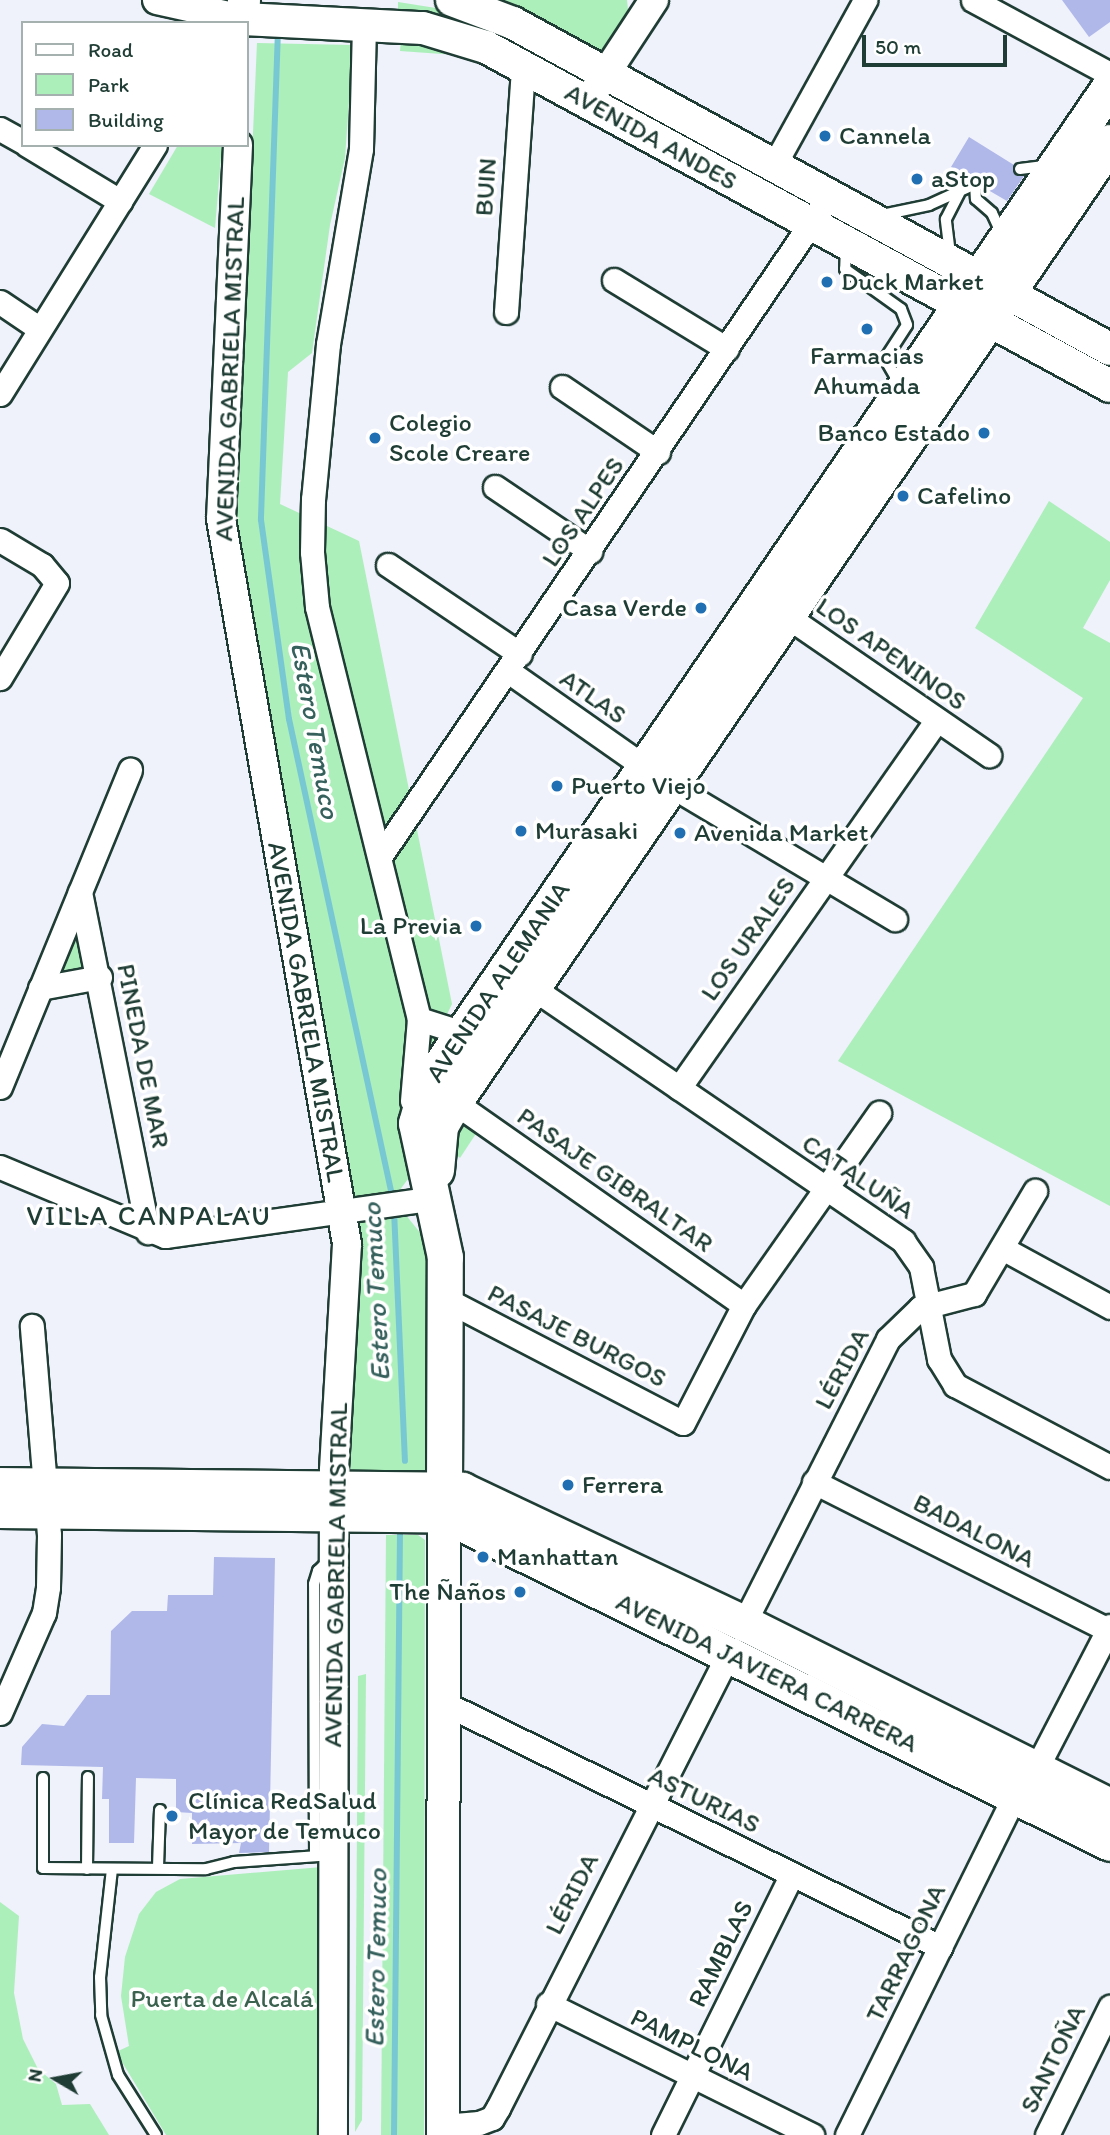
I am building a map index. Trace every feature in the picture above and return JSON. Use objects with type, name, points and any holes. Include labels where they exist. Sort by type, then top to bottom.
[{"type":"main road","name":"AVENIDA ANDES","points":[[452,0],[513,23],[860,215],[961,307],[1110,386]]},
{"type":"main road","name":"AVENIDA ANDES","points":[[247,15],[302,22],[364,13],[445,33],[523,66],[810,226],[846,257],[874,274],[961,307],[1110,349]]},
{"type":"main road","name":"AVENIDA ALEMANIA","points":[[774,608],[903,390],[1110,86]]},
{"type":"main road","name":"AVENIDA ALEMANIA","points":[[426,1199],[437,1141],[454,1102],[519,979],[774,608],[961,307],[1110,142]]},
{"type":"main road","name":"AVENIDA ALEMANIA","points":[[416,1123],[427,1085],[463,1033],[519,979]]},
{"type":"main road","points":[[416,1123],[426,1199],[445,1257],[443,2130]]},
{"type":"main road","name":"AVENIDA JAVIERA CARRERA","points":[[0,1485],[45,1497],[444,1502],[1026,1782]]},
{"type":"main road","name":"AVENIDA JAVIERA CARRERA","points":[[444,1502],[462,1490],[724,1638],[999,1751],[1012,1772],[1110,1843]]},
{"type":"main road","name":"AVENIDA JAVIERA CARRERA","points":[[0,1510],[45,1497]]},
{"type":"main road","points":[[1026,1782],[1074,1788],[1110,1806]]},
{"type":"street","name":"AVENIDA ANDES","points":[[157,0],[247,15]]},
{"type":"street","points":[[773,167],[865,0]]},
{"type":"street","points":[[974,0],[1110,74]]},
{"type":"street","points":[[587,102],[644,6]]},
{"type":"street","points":[[364,13],[360,149],[328,345],[313,499],[312,552],[317,607],[381,855],[419,1019],[412,1105],[416,1123]]},
{"type":"street","name":"BUIN","points":[[506,312],[523,66]]},
{"type":"street","points":[[0,129],[21,141]]},
{"type":"street","points":[[30,147],[120,201]]},
{"type":"street","points":[[0,394],[154,147]]},
{"type":"street","name":"AVENIDA GABRIELA MISTRAL","points":[[238,147],[221,520],[350,1211],[334,1500],[334,1556],[324,1657],[324,1856],[333,2135]]},
{"type":"street","name":"LOS ALPES","points":[[381,855],[658,452],[828,198]]},
{"type":"street","points":[[614,280],[727,349]]},
{"type":"street","points":[[0,302],[40,329]]},
{"type":"street","points":[[562,387],[658,452]]},
{"type":"street","points":[[495,487],[590,551]]},
{"type":"street","points":[[0,540],[42,565],[57,583],[0,678]]},
{"type":"street","name":"ATLAS","points":[[388,565],[657,777],[895,919]]},
{"type":"street","name":"LOS APENINOS","points":[[774,608],[989,755]]},
{"type":"street","name":"LOS URALES","points":[[679,1088],[937,720]]},
{"type":"street","points":[[0,1087],[130,770]]},
{"type":"street","name":"PINEDA DE MAR","points":[[80,892],[100,977],[149,1232]]},
{"type":"street","points":[[40,988],[100,977]]},
{"type":"street","name":"CATALUÑA","points":[[519,979],[911,1248],[921,1267],[939,1359],[955,1385],[1110,1467]]},
{"type":"street","points":[[419,1019],[463,1033]]},
{"type":"street","name":"PASAJE GIBRALTAR","points":[[454,1102],[744,1305]]},
{"type":"street","points":[[744,1305],[879,1113]]},
{"type":"street","points":[[0,1167],[149,1232],[164,1236],[426,1199]]},
{"type":"street","name":"LÉRIDA","points":[[443,2130],[492,2118],[649,1805],[724,1638],[814,1482],[888,1339],[911,1313],[930,1303],[947,1304],[974,1294],[1035,1191]]},
{"type":"street","points":[[1002,1248],[1110,1307]]},
{"type":"street","name":"PASAJE BURGOS","points":[[445,1300],[683,1423],[744,1305]]},
{"type":"street","points":[[0,1713],[44,1613],[49,1561],[32,1326]]},
{"type":"street","name":"BADALONA","points":[[814,1482],[1109,1628]]},
{"type":"street","name":"TARRAGONA","points":[[847,2135],[940,1947],[1109,1628]]},
{"type":"street","name":"ASTURIAS","points":[[444,1703],[940,1947]]},
{"type":"street","name":"RAMBLAS","points":[[663,2135],[792,1874]]},
{"type":"street","name":"PAMPLONA","points":[[548,2004],[812,2135]]},
{"type":"street","name":"SANTOÑA","points":[[1047,2135],[1110,2007]]},
{"type":"lane","points":[[1020,169],[1038,169],[1061,159]]},
{"type":"lane","points":[[860,215],[912,210],[975,183],[976,199],[999,225],[1000,248]]},
{"type":"lane","points":[[903,390],[885,359],[907,325],[961,307],[947,244],[946,219],[961,191]]},
{"type":"lane","points":[[874,274],[901,309],[907,325]]},
{"type":"lane","points":[[87,1869],[88,1777]]},
{"type":"lane","points":[[43,1779],[43,1868],[206,1869],[234,1862],[324,1856]]},
{"type":"lane","points":[[158,1867],[160,1810]]},
{"type":"lane","points":[[112,1869],[100,1977],[101,2015],[118,2075],[156,2135]]},
{"type":"green space","points":[[492,0],[627,0],[628,10],[603,55]]},
{"type":"green space","points":[[398,2],[461,12],[585,76],[580,88],[398,18]]},
{"type":"green space","points":[[401,40],[450,47],[496,68],[456,55],[400,51]]},
{"type":"green space","points":[[257,43],[353,45],[345,158],[330,225],[312,353],[288,372],[280,504],[359,541],[452,1004],[405,1101],[408,1179],[399,1191],[346,1200],[235,536]]},
{"type":"green space","points":[[177,147],[222,147],[215,228],[149,194]]},
{"type":"green space","points":[[1049,501],[1110,542],[1110,580],[1083,628],[1110,643],[1110,1206],[838,1061],[1083,698],[975,628]]},
{"type":"green space","points":[[82,911],[91,969],[54,977]]},
{"type":"green space","points":[[466,1119],[479,1129],[460,1158],[449,1148]]},
{"type":"green space","points":[[405,1214],[426,1240],[431,1267],[425,1480],[350,1477],[358,1222]]},
{"type":"green space","points":[[386,1535],[418,1535],[425,1540],[424,2135],[381,2135]]},
{"type":"green space","points":[[366,1674],[362,2120],[355,2132],[358,1676]]},
{"type":"green space","name":"Puerta de Alcalá","points":[[322,1867],[323,2135],[166,2135],[116,2052],[129,2046],[121,1996],[125,1957],[139,1914],[156,1892],[180,1879]]},
{"type":"green space","points":[[0,1902],[19,1916],[14,1993],[23,2039],[38,2069],[56,2084],[62,2105],[90,2104],[109,2135],[0,2135]]},
{"type":"building","points":[[1062,0],[1110,0],[1110,22],[1089,37]]},
{"type":"building","points":[[969,137],[1014,165],[1016,176],[1024,176],[1007,201],[983,187],[979,175],[969,178],[951,167]]},
{"type":"building","points":[[214,1557],[275,1558],[269,1852],[239,1853],[241,1843],[192,1844],[192,1813],[176,1812],[176,1779],[136,1778],[134,1843],[109,1843],[109,1799],[102,1799],[103,1767],[21,1765],[22,1747],[42,1724],[64,1726],[87,1695],[110,1695],[111,1631],[132,1611],[167,1611],[168,1595],[213,1595]]},
{"type":"waterway","name":"Estero Temuco","points":[[278,30],[261,520],[289,719],[393,1199]]},
{"type":"waterway","name":"Estero Temuco","points":[[394,1210],[405,1461]]},
{"type":"waterway","name":"Estero Temuco","points":[[394,2135],[400,1530]]},
{"type":"place","name":"Cannela","points":[[825,136]]},
{"type":"place","name":"aStop","points":[[917,179]]},
{"type":"place","name":"Duck Market","points":[[827,282]]},
{"type":"place","name":"Farmacias Ahumada","points":[[867,329]]},
{"type":"place","name":"Banco Estado","points":[[984,433]]},
{"type":"place","name":"Colegio Scole Creare","points":[[375,438]]},
{"type":"place","name":"Cafelino","points":[[903,496]]},
{"type":"place","name":"Casa Verde","points":[[701,608]]},
{"type":"place","name":"Puerto Viejo","points":[[557,786]]},
{"type":"place","name":"Murasaki","points":[[521,831]]},
{"type":"place","name":"Avenida Market","points":[[680,833]]},
{"type":"place","name":"La Previa","points":[[476,926]]},
{"type":"place","name":"Ferrera","points":[[568,1485]]},
{"type":"place","name":"Manhattan","points":[[483,1557]]},
{"type":"place","name":"The Ñaños","points":[[520,1592]]},
{"type":"place","name":"Clínica RedSalud Mayor de Temuco","points":[[172,1816]]},
{"type":"district","name":"VILLA CANPALAU","points":[[149,1215]]}]
